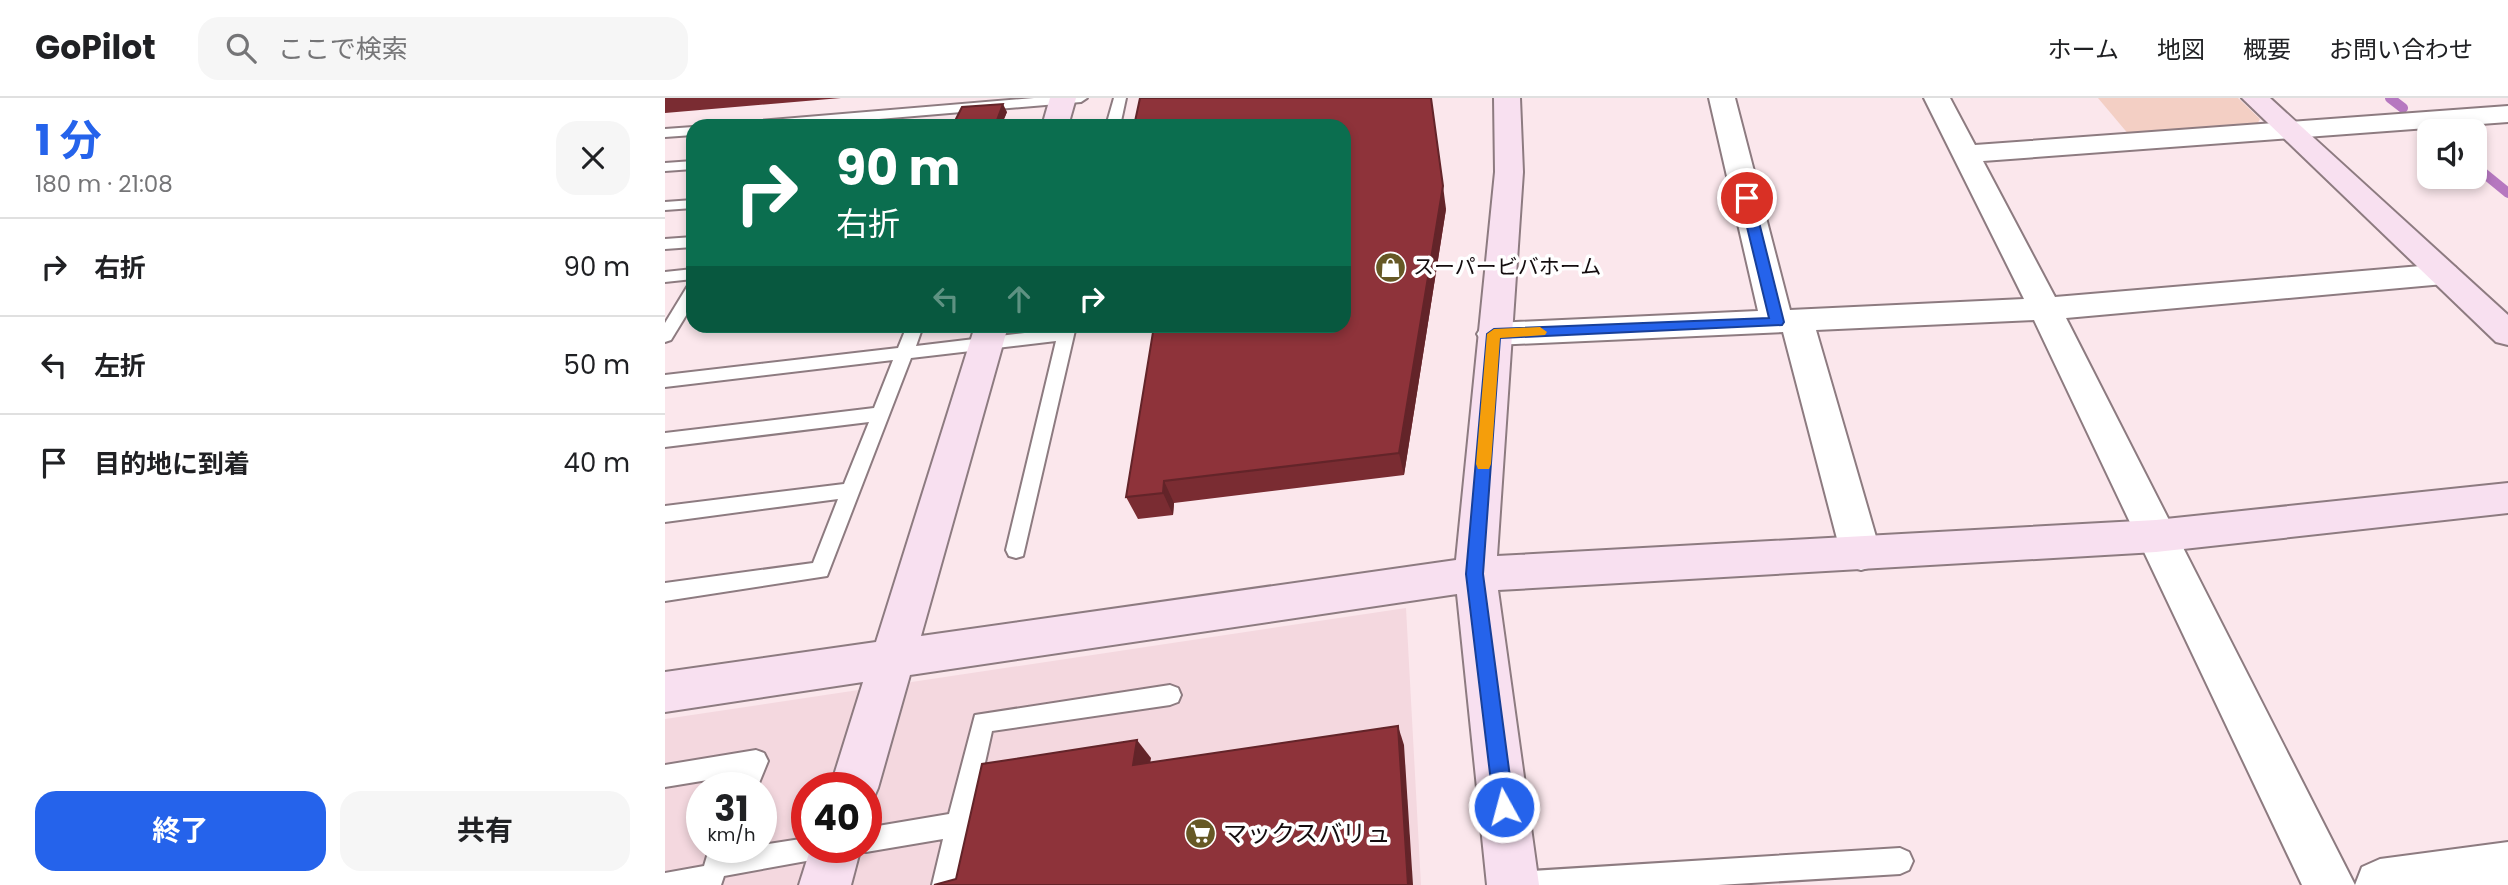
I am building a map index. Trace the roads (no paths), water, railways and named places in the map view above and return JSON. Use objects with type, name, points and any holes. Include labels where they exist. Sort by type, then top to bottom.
[{"type":"street","points":[[1507,98],[1509,172],[1475,574],[1513,885]]},
{"type":"street","points":[[1722,98],[1787,322],[1861,554]]},
{"type":"street","points":[[1937,98],[2045,309],[2329,885]]},
{"type":"street","points":[[2255,98],[2508,334]]},
{"type":"street","points":[[1059,119],[1069,99]]},
{"type":"street","points":[[1964,154],[2508,114]]},
{"type":"street","points":[[1494,334],[2045,309],[2444,274]]},
{"type":"street","points":[[859,772],[989,334]]},
{"type":"street","points":[[665,692],[1475,574],[2156,536],[2508,498]]},
{"type":"street","points":[[825,885],[832,863]]},
{"type":"street","points":[[2380,885],[2508,867]]},
{"type":"lane","points":[[1115,119],[1120,98]]},
{"type":"lane","points":[[847,119],[1069,99]]},
{"type":"lane","points":[[934,119],[939,110]]},
{"type":"lane","points":[[665,133],[686,132]]},
{"type":"lane","points":[[665,167],[686,166]]},
{"type":"lane","points":[[665,206],[686,204]]},
{"type":"lane","points":[[665,244],[686,242]]},
{"type":"lane","points":[[665,277],[686,275]]},
{"type":"lane","points":[[667,329],[686,301]]},
{"type":"lane","points":[[667,329],[686,325]]},
{"type":"lane","points":[[665,592],[820,570],[912,333]]},
{"type":"lane","points":[[665,381],[904,353],[989,334],[1008,333]]},
{"type":"lane","points":[[1016,550],[1066,333]]},
{"type":"lane","points":[[665,440],[881,414]]},
{"type":"lane","points":[[665,514],[851,490]]},
{"type":"lane","points":[[945,885],[983,722],[1170,695]]},
{"type":"lane","points":[[689,772],[756,761],[752,772]]},
{"type":"lane","points":[[665,776],[686,773]]},
{"type":"lane","points":[[882,837],[959,824]]},
{"type":"lane","points":[[666,885],[715,868],[791,853]]},
{"type":"lane","points":[[1513,885],[1901,861]]},
{"type":"waterway","points":[[2390,98],[2403,108]]},
{"type":"waterway","points":[[2487,176],[2508,193]]},
{"type":"place","name":"スーパービバホーム","points":[[1390,267]]},
{"type":"place","name":"マックスバリュ","points":[[1200,834]]}]
